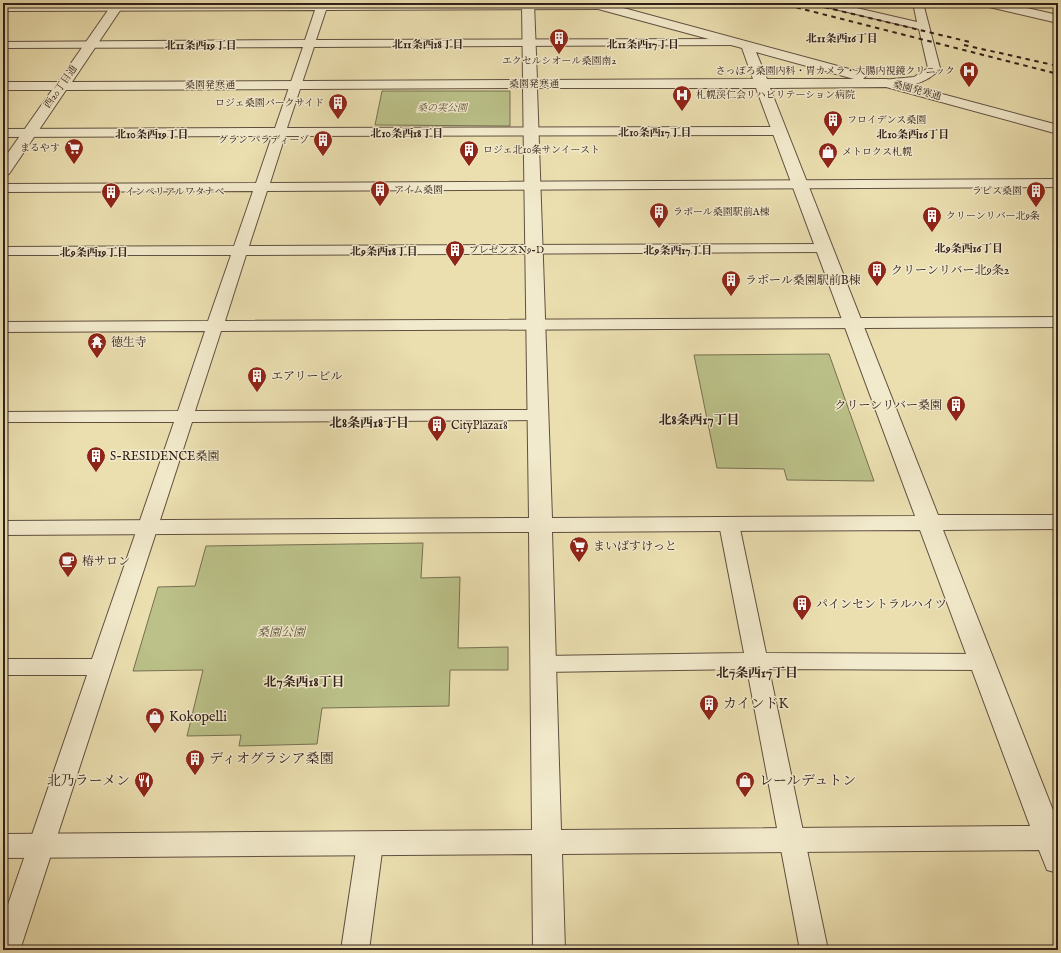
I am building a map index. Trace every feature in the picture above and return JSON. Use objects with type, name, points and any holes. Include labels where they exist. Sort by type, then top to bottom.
[{"type":"street","points":[[822,3],[924,27]]},
{"type":"street","points":[[3,8],[117,6],[597,5],[886,83],[910,81],[931,72],[934,65],[918,3]]},
{"type":"street","points":[[989,3],[1056,17]]},
{"type":"street","points":[[6,950],[216,326],[322,5]]},
{"type":"street","points":[[528,5],[537,415],[541,525],[542,664],[549,950]]},
{"type":"street","name":"西20丁目通","points":[[3,171],[117,6]]},
{"type":"street","points":[[3,45],[742,44]]},
{"type":"street","points":[[3,846],[792,840],[1055,846],[982,662],[763,84],[742,44]]},
{"type":"street","name":"桑園発寒通","points":[[3,86],[886,83],[1058,130]]},
{"type":"street","points":[[3,133],[780,130]]},
{"type":"street","points":[[3,188],[1058,183]]},
{"type":"street","points":[[3,252],[825,248]]},
{"type":"street","points":[[3,327],[1058,322]]},
{"type":"street","points":[[3,417],[537,415]]},
{"type":"street","points":[[3,528],[1058,522]]},
{"type":"street","points":[[729,524],[814,950]]},
{"type":"street","points":[[542,664],[756,661],[982,662]]},
{"type":"street","points":[[3,667],[101,666]]},
{"type":"street","points":[[355,950],[370,844]]},
{"type":"green space","name":"桑の実公園","points":[[382,91],[510,91],[510,126],[375,125]]},
{"type":"green space","points":[[829,354],[874,481],[787,480],[784,469],[717,468],[694,355]]},
{"type":"green space","name":"桑園公園","points":[[423,543],[421,578],[460,577],[458,648],[508,647],[508,670],[450,670],[449,706],[322,708],[317,744],[239,746],[241,735],[187,736],[203,670],[133,671],[158,587],[195,586],[206,546]]},
{"type":"railway","points":[[779,3],[1058,74]]},
{"type":"railway","points":[[807,3],[970,42]]},
{"type":"railway","points":[[964,45],[1058,66]]},
{"type":"place","name":"エクセルシオール桑園南2","points":[[559,55]]},
{"type":"place","name":"さっぽろ桑園内科・胃カメラ・大腸内視鏡クリニック","points":[[969,88]]},
{"type":"place","name":"札幌渓仁会リハビリテーション病院","points":[[682,112]]},
{"type":"place","name":"ロジェ桑園パークサイド","points":[[338,120]]},
{"type":"place","name":"フロイデンス桑園","points":[[833,137]]},
{"type":"place","name":"グラン パラディーゾ","points":[[323,157]]},
{"type":"place","name":"まるやす","points":[[74,165]]},
{"type":"place","name":"ロジェ北10条サンイースト","points":[[469,167]]},
{"type":"place","name":"メトロクス札幌","points":[[828,169]]},
{"type":"place","name":"アイム桑園","points":[[380,207]]},
{"type":"place","name":"ラピス桑園","points":[[1036,208]]},
{"type":"place","name":"インペリアルワタナベ","points":[[111,209]]},
{"type":"place","name":"ラポール桑園駅前A棟","points":[[659,229]]},
{"type":"place","name":"クリーンリバー北9条","points":[[932,233]]},
{"type":"place","name":"プレゼンスN9-D","points":[[455,267]]},
{"type":"place","name":"クリーンリバー北9条2","points":[[877,287]]},
{"type":"place","name":"ラポール桑園駅前B棟","points":[[731,297]]},
{"type":"place","name":"徳生寺","points":[[97,359]]},
{"type":"place","name":"エアリービル","points":[[257,393]]},
{"type":"place","name":"クリーンリバー桑園","points":[[956,422]]},
{"type":"place","name":"CityPlaza18","points":[[437,442]]},
{"type":"place","name":"S-RESIDENCE桑園","points":[[96,473]]},
{"type":"place","name":"まいばすけっと","points":[[579,563]]},
{"type":"place","name":"椿サロン","points":[[68,578]]},
{"type":"place","name":"パインセントラルハイツ","points":[[802,621]]},
{"type":"place","name":"カインドK","points":[[709,721]]},
{"type":"place","name":"Kokopelli","points":[[155,734]]},
{"type":"place","name":"ディオグラシア桑園","points":[[195,776]]},
{"type":"place","name":"北乃ラーメン","points":[[144,798]]},
{"type":"place","name":"レールデュトン","points":[[745,798]]},
{"type":"district","name":"北11条西16丁目","points":[[842,39]]},
{"type":"district","name":"北11条西18丁目","points":[[428,45]]},
{"type":"district","name":"北11条西17丁目","points":[[643,45]]},
{"type":"district","name":"北11条西19丁目","points":[[201,46]]},
{"type":"district","name":"北10条西17丁目","points":[[655,133]]},
{"type":"district","name":"北10条西18丁目","points":[[407,134]]},
{"type":"district","name":"北10条西19丁目","points":[[152,135]]},
{"type":"district","name":"北10条西16丁目","points":[[913,135]]},
{"type":"district","name":"北9条西16丁目","points":[[969,249]]},
{"type":"district","name":"北9条西17丁目","points":[[678,251]]},
{"type":"district","name":"北9条西18丁目","points":[[384,252]]},
{"type":"district","name":"北9条西19丁目","points":[[94,253]]},
{"type":"district","name":"北8条西17丁目","points":[[699,420]]},
{"type":"district","name":"北8条西18丁目","points":[[369,423]]},
{"type":"district","name":"北7条西17丁目","points":[[757,673]]},
{"type":"district","name":"北7条西18丁目","points":[[304,682]]}]
